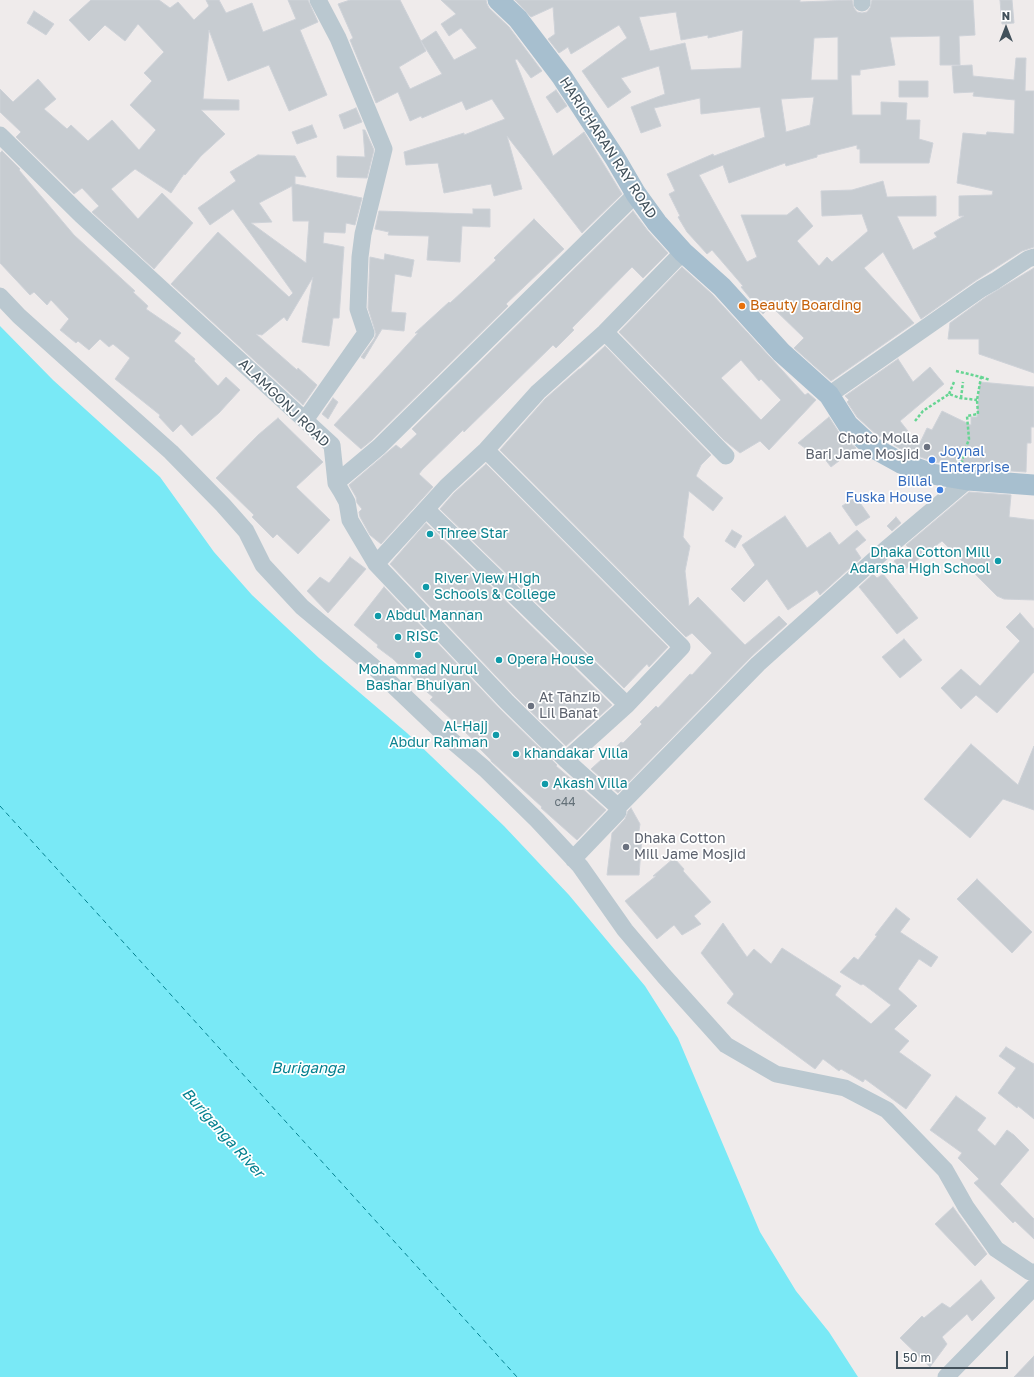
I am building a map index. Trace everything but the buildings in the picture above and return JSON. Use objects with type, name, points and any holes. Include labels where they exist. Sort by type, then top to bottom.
[{"type":"main road","name":"HARICHARAN RAY ROAD","points":[[498,0],[518,19],[562,77],[615,158],[636,194],[657,223],[683,252],[722,287],[781,352],[829,395],[848,425],[872,448],[901,463],[932,474],[964,479],[1034,485]]},
{"type":"street","points":[[305,420],[366,333],[358,309],[360,257],[363,234],[384,149],[338,38],[318,0]]},
{"type":"street","name":"ALAMGONJ ROAD","points":[[0,135],[81,215],[332,445],[336,483],[342,491],[350,520],[376,564],[507,702],[566,760],[618,807]]},
{"type":"street","points":[[336,483],[379,447],[636,194]]},
{"type":"street","points":[[376,564],[446,486],[486,450],[538,392],[605,332],[683,252]]},
{"type":"street","points":[[829,395],[981,289],[1028,259],[1034,257]]},
{"type":"street","points":[[0,296],[19,316],[171,452],[223,505],[246,531],[263,566],[302,607],[376,669],[444,734],[486,769],[537,820],[580,866],[625,930],[664,976],[726,1044],[776,1074],[844,1088],[887,1110],[945,1170],[966,1207],[996,1249],[1030,1272],[1034,1272]]},
{"type":"street","points":[[605,332],[726,456]]},
{"type":"street","points":[[486,450],[682,647],[627,705],[566,760]]},
{"type":"street","points":[[573,859],[618,812],[618,807],[758,664],[964,479]]},
{"type":"street","points":[[426,509],[627,705]]},
{"type":"street","points":[[946,1377],[1034,1287]]},
{"type":"path","points":[[956,371],[990,380]]},
{"type":"path","points":[[964,479],[964,453],[969,439],[967,416],[978,414],[977,400],[980,377]]},
{"type":"path","points":[[915,421],[923,411],[949,394],[954,382]]},
{"type":"path","points":[[962,398],[963,382]]},
{"type":"path","points":[[949,394],[977,400]]},
{"type":"water","name":"Buriganga","points":[[0,326],[53,380],[160,477],[214,552],[252,595],[319,658],[407,733],[504,826],[569,895],[645,986],[678,1038],[760,1232],[796,1291],[829,1332],[858,1377],[0,1377]]},
{"type":"ferry route","points":[[0,806],[517,1377]]},
{"type":"place","name":"Beauty Boarding","points":[[742,306]]},
{"type":"place","name":"Choto Molla Bari Jame Mosjid","points":[[927,447]]},
{"type":"place","name":"Joynal Enterprise","points":[[932,460]]},
{"type":"place","name":"Billal Fuska House","points":[[940,490]]},
{"type":"place","name":"Three Star","points":[[430,534]]},
{"type":"place","name":"Dhaka Cotton Mill Adarsha High School","points":[[998,561]]},
{"type":"place","name":"River View HIgh Schools & College","points":[[426,587]]},
{"type":"place","name":"Abdul Mannan","points":[[378,616]]},
{"type":"place","name":"RISC","points":[[398,637]]},
{"type":"place","name":"Mohammad Nurul Bashar Bhuiyan","points":[[418,655]]},
{"type":"place","name":"Opera House","points":[[499,660]]},
{"type":"place","name":"At Tahzib Lil Banat","points":[[531,706]]},
{"type":"place","name":"Al-Hajj Abdur Rahman","points":[[496,735]]},
{"type":"place","name":"khandakar Villa","points":[[516,754]]},
{"type":"place","name":"Akash Villa","points":[[545,784]]},
{"type":"place","name":"Dhaka Cotton Mill Jame Mosjid","points":[[626,847]]},
{"type":"water label","name":"Buriganga River","points":[[223,1133]]}]
